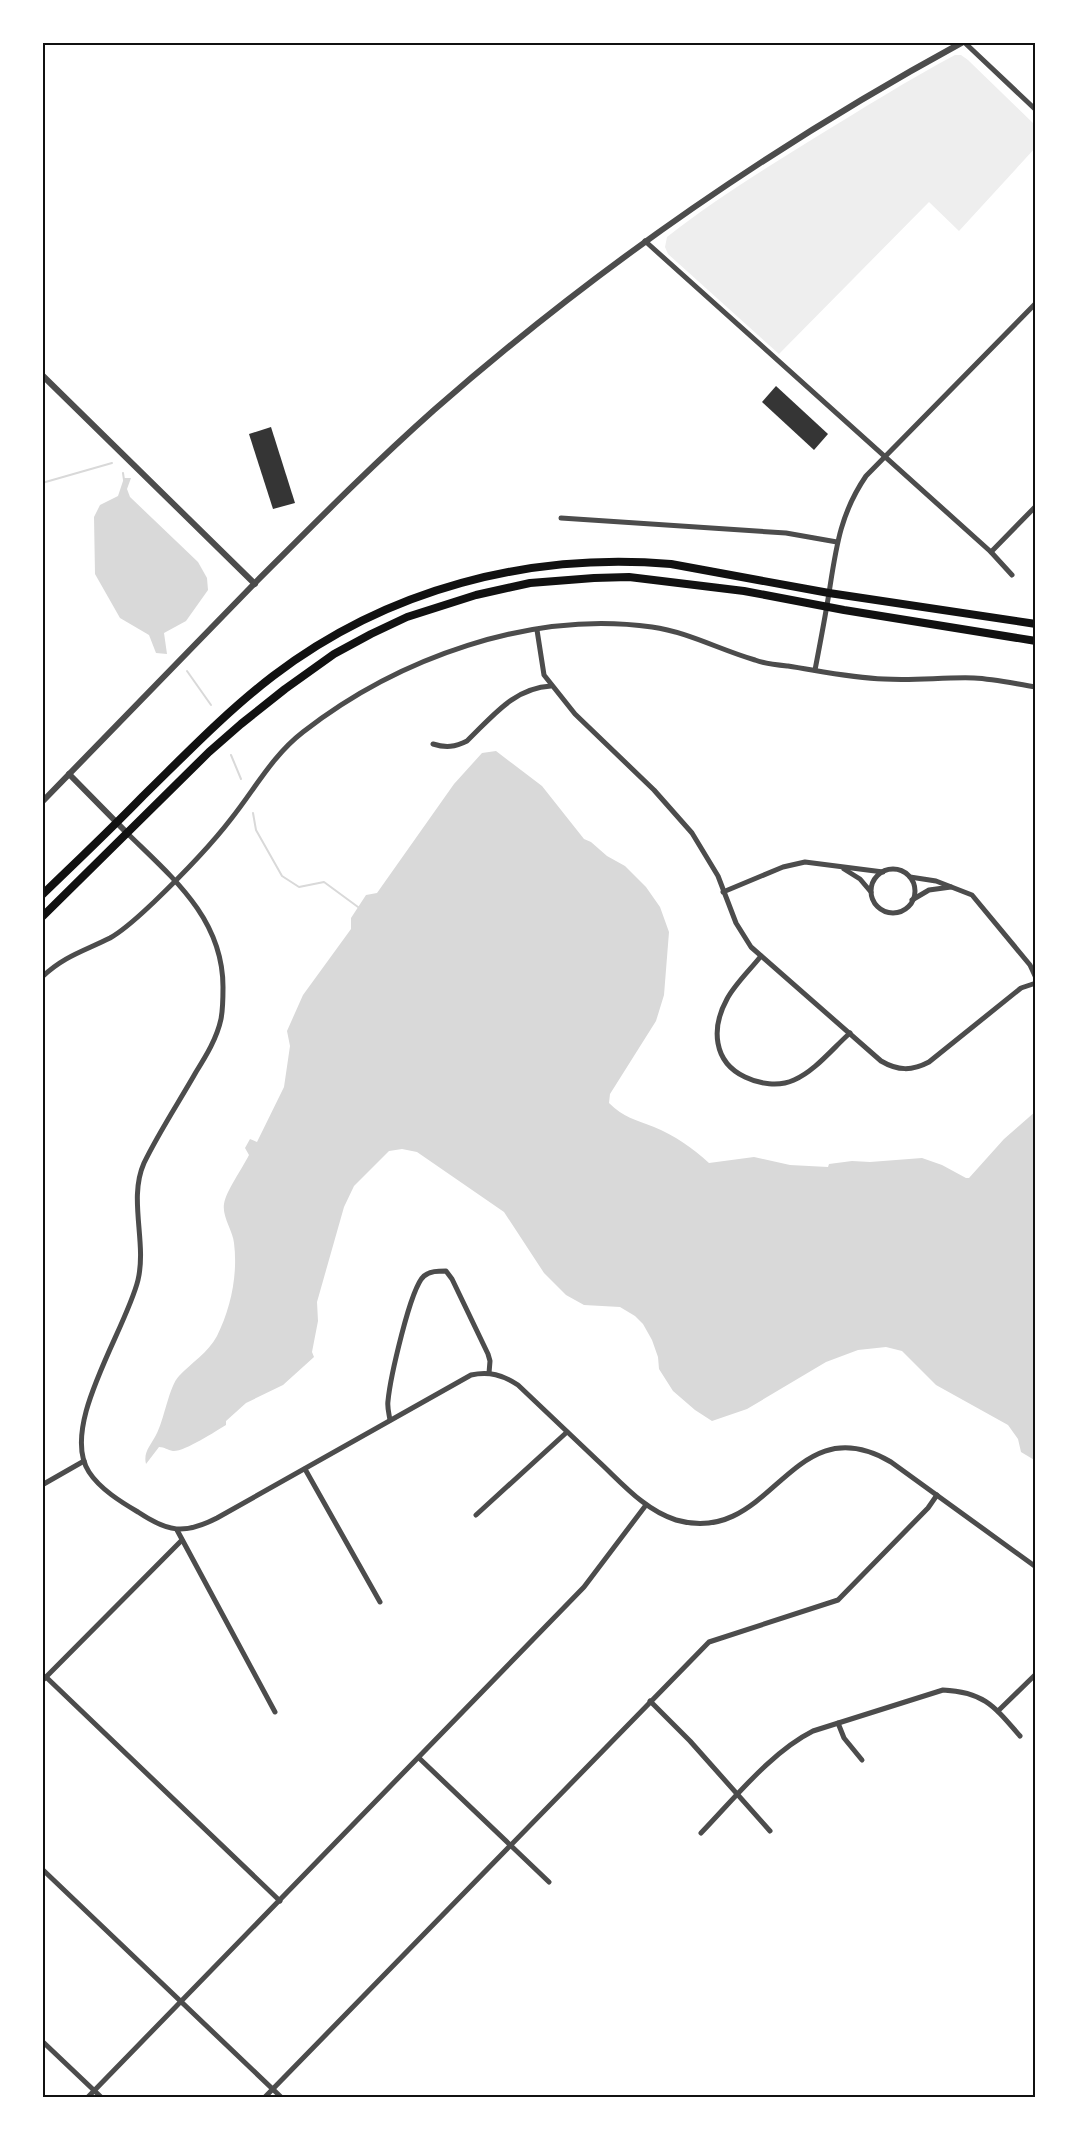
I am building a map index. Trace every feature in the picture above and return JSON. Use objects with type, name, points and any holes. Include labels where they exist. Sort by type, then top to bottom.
[{"type":"highway","points":[[42,895],[225,717],[272,677],[327,639],[385,610],[454,584],[492,574],[558,564],[646,562],[671,564],[829,593],[1036,624]]},
{"type":"highway","points":[[42,917],[241,724],[293,683],[334,654],[371,634],[441,605],[530,583],[629,577],[744,591],[1036,641]]},
{"type":"street","points":[[42,802],[335,502],[435,410],[525,334],[645,241],[763,160],[900,76],[964,42],[1036,110]]},
{"type":"street","points":[[645,241],[991,552],[1012,575]]},
{"type":"street","points":[[815,670],[837,542],[843,519],[858,488],[885,456],[1036,303]]},
{"type":"street","points":[[42,375],[255,584]]},
{"type":"street","points":[[991,552],[1036,506]]},
{"type":"street","points":[[561,518],[786,533],[837,542]]},
{"type":"street","points":[[42,977],[63,959],[122,930],[176,881],[220,834],[283,749],[327,714],[394,674],[482,641],[562,626],[652,627],[694,637],[757,661],[881,679],[977,678],[1036,687]]},
{"type":"street","points":[[537,630],[544,675],[551,686],[575,714],[654,790],[692,833],[718,876],[742,934],[760,956],[889,1066],[911,1069],[929,1062],[1021,988],[1036,983]]},
{"type":"street","points":[[433,744],[443,747],[458,746],[467,741],[518,694],[540,686],[551,686]]},
{"type":"street","points":[[69,774],[176,881],[199,910],[215,937],[222,969],[221,1019],[208,1052],[148,1155],[139,1179],[140,1263],[138,1278],[83,1421],[81,1441],[84,1461],[94,1479],[112,1495],[161,1526],[177,1530],[204,1525],[471,1375],[489,1373],[507,1378],[518,1385],[646,1505],[677,1520],[704,1523],[733,1516],[751,1506],[812,1456],[838,1447],[865,1449],[878,1454],[1036,1567]]},
{"type":"street","points":[[723,892],[792,864],[805,862],[883,872],[898,870],[910,877],[936,881],[972,895],[1030,965],[1036,978]]},
{"type":"street","points":[[843,868],[860,879],[871,892],[876,905],[888,912],[901,911],[912,900],[929,890],[952,887]]},
{"type":"street","points":[[871,892],[875,879],[883,872]]},
{"type":"street","points":[[910,877],[915,890],[912,900]]},
{"type":"street","points":[[760,956],[728,997],[718,1025],[719,1051],[725,1062],[735,1072],[757,1082],[771,1084],[783,1084],[795,1080],[817,1064],[850,1033]]},
{"type":"street","points":[[390,1420],[387,1403],[403,1329],[411,1298],[425,1275],[436,1271],[446,1271],[452,1279],[488,1354],[489,1373]]},
{"type":"street","points":[[476,1515],[567,1432]]},
{"type":"street","points":[[42,1485],[84,1461]]},
{"type":"street","points":[[305,1469],[380,1602]]},
{"type":"street","points":[[265,2097],[709,1642],[724,1635],[838,1600],[937,1496]]},
{"type":"street","points":[[88,2097],[585,1587],[646,1505]]},
{"type":"street","points":[[177,1530],[275,1712]]},
{"type":"street","points":[[182,1540],[44,1679],[280,1901]]},
{"type":"street","points":[[998,1711],[1036,1674]]},
{"type":"street","points":[[701,1833],[782,1750],[813,1731],[943,1690],[964,1691],[982,1699],[998,1711],[1020,1736]]},
{"type":"street","points":[[650,1701],[690,1741],[770,1831]]},
{"type":"street","points":[[838,1723],[844,1738],[862,1760]]},
{"type":"street","points":[[419,1758],[549,1882]]},
{"type":"street","points":[[42,1869],[281,2097]]},
{"type":"street","points":[[42,2041],[101,2097]]},
{"type":"shaded area","points":[[955,55],[961,55],[968,60],[1036,126],[1036,147],[959,231],[929,202],[779,354],[668,254],[665,247],[667,237],[703,210],[816,137]]},
{"type":"shaded area","points":[[124,478],[131,478],[127,489],[130,497],[198,562],[207,578],[208,590],[186,621],[164,633],[167,654],[156,653],[149,635],[120,618],[95,574],[94,517],[100,505],[118,496]]},
{"type":"shaded area","points":[[496,751],[542,786],[584,839],[625,866],[646,887],[660,907],[669,932],[664,995],[656,1021],[610,1094],[609,1103],[619,1112],[676,1138],[709,1163],[754,1157],[790,1165],[828,1167],[829,1164],[852,1161],[922,1158],[969,1178],[1004,1139],[1036,1111],[1036,1461],[1021,1452],[1018,1439],[1008,1425],[936,1385],[902,1351],[886,1347],[858,1350],[826,1362],[747,1409],[712,1421],[673,1391],[659,1369],[658,1357],[652,1340],[643,1324],[635,1316],[620,1307],[584,1305],[566,1295],[544,1273],[504,1212],[417,1152],[402,1149],[389,1151],[354,1186],[344,1207],[317,1302],[318,1321],[312,1352],[314,1357],[283,1385],[246,1403],[226,1421],[226,1425],[185,1448],[173,1451],[159,1447],[146,1464],[147,1452],[159,1429],[175,1381],[213,1342],[226,1314],[234,1279],[235,1255],[233,1238],[224,1209],[225,1199],[249,1155],[245,1148],[250,1139],[257,1142],[284,1087],[290,1046],[287,1031],[303,995],[351,929],[351,918],[366,895],[377,893],[454,784],[482,753]]},
{"type":"building","points":[[776,386],[828,434],[814,450],[762,402]]},
{"type":"building","points":[[271,427],[295,503],[273,509],[249,434]]},
{"type":"waterway","points":[[42,483],[112,463]]},
{"type":"waterway","points":[[123,473],[124,480]]},
{"type":"waterway","points":[[187,671],[211,705]]},
{"type":"waterway","points":[[231,755],[241,779]]},
{"type":"waterway","points":[[253,813],[256,830],[282,876],[299,887],[324,882],[358,907]]}]
